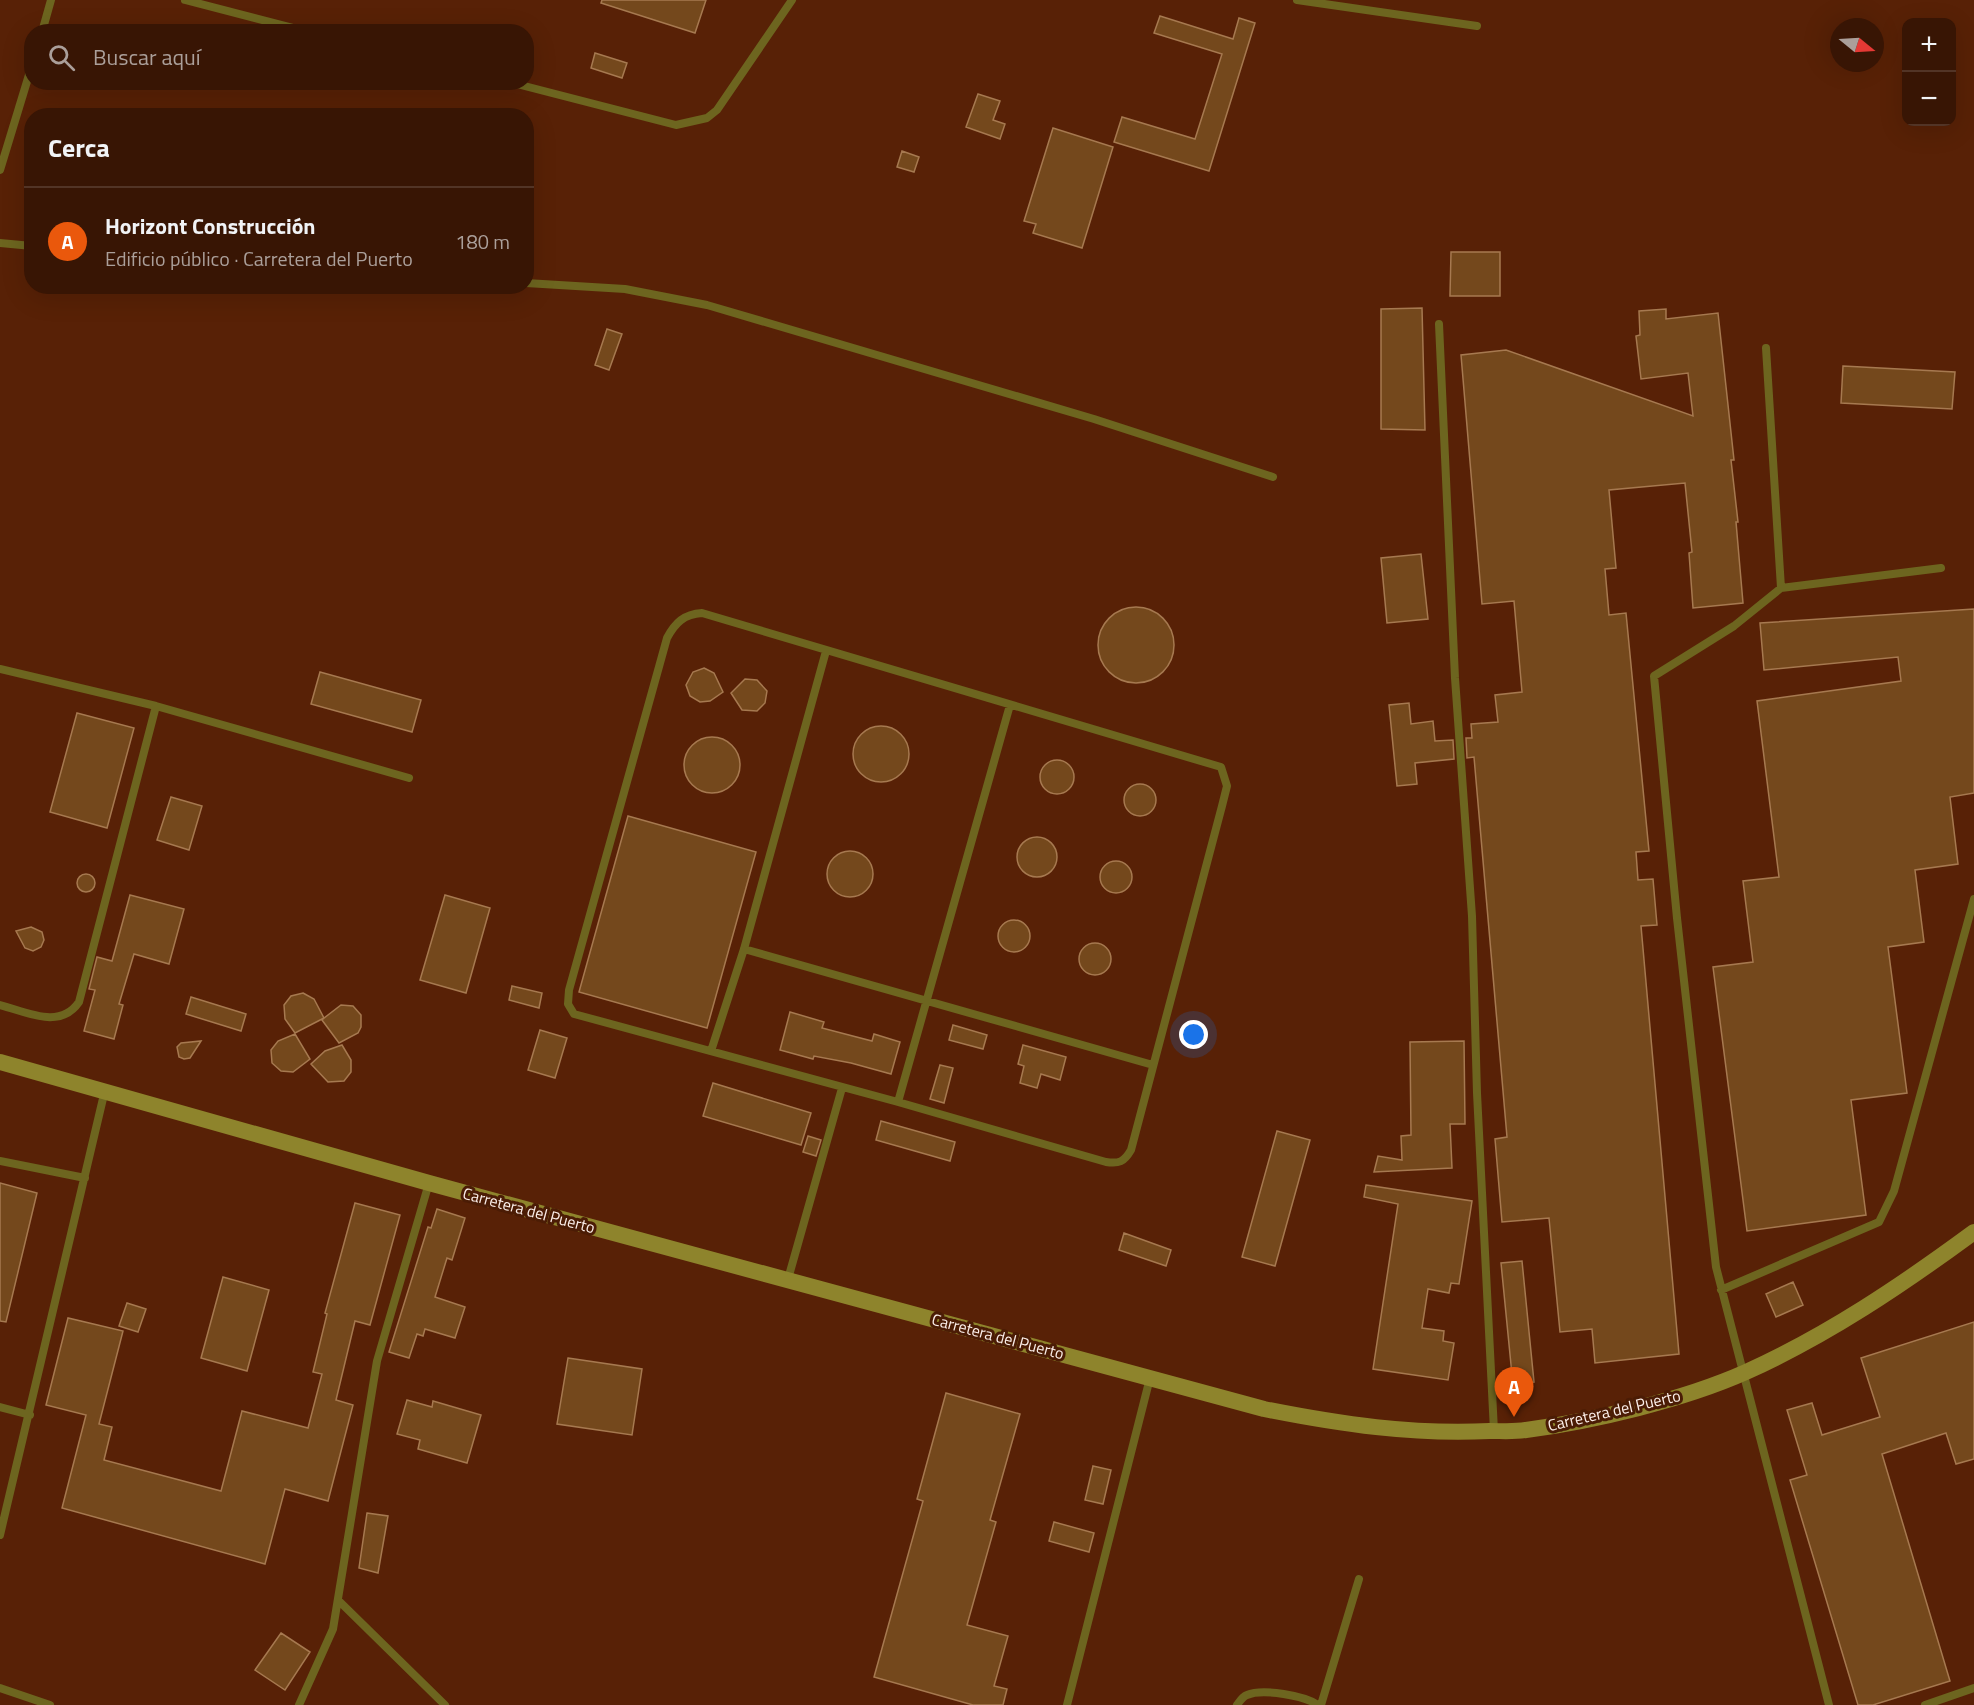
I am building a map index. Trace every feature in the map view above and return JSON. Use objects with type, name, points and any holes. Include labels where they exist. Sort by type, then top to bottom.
[{"type":"main road","name":"Carretera del Puerto","points":[[0,1062],[429,1183],[1264,1409],[1330,1422],[1450,1433],[1525,1430],[1602,1415],[1679,1395],[1743,1373],[1847,1319],[1917,1274],[1974,1232]]},
{"type":"lane","points":[[44,24],[51,0]]},
{"type":"lane","points":[[185,0],[278,24]]},
{"type":"lane","points":[[534,88],[676,125],[707,118],[717,110],[792,0]]},
{"type":"lane","points":[[1298,0],[1477,26]]},
{"type":"lane","points":[[0,170],[24,90]]},
{"type":"lane","points":[[0,243],[24,245]]},
{"type":"lane","points":[[534,283],[625,289],[707,305],[1094,419],[1273,477]]},
{"type":"lane","points":[[1439,324],[1455,678],[1472,916],[1478,1104],[1494,1431]]},
{"type":"lane","points":[[1766,348],[1781,588]]},
{"type":"lane","points":[[1829,1705],[1720,1290],[1716,1267],[1678,930],[1654,675],[1734,626],[1781,588],[1941,568]]},
{"type":"lane","points":[[690,613],[702,613],[826,651],[1221,767],[1227,786],[1131,1150],[1125,1160],[1118,1164],[574,1014],[568,1004],[569,990],[667,638],[674,625],[690,613]]},
{"type":"lane","points":[[711,1051],[744,949],[826,651]]},
{"type":"lane","points":[[0,669],[156,706],[409,778]]},
{"type":"lane","points":[[898,1102],[1010,705]]},
{"type":"lane","points":[[0,1005],[52,1018],[63,1017],[79,1002],[156,706]]},
{"type":"lane","points":[[1720,1290],[1879,1222],[1894,1191],[1974,899]]},
{"type":"lane","points":[[744,949],[1153,1065]]},
{"type":"lane","points":[[788,1279],[842,1088]]},
{"type":"lane","points":[[0,1535],[105,1090]]},
{"type":"lane","points":[[0,1161],[85,1178]]},
{"type":"lane","points":[[299,1705],[333,1629],[377,1361],[429,1183]]},
{"type":"lane","points":[[1066,1705],[1150,1377]]},
{"type":"lane","points":[[0,1407],[30,1415]]},
{"type":"lane","points":[[1237,1705],[1244,1696],[1256,1692],[1308,1698],[1320,1705],[1359,1579]]},
{"type":"lane","points":[[339,1601],[445,1705]]},
{"type":"lane","points":[[0,1688],[50,1705]]},
{"type":"lane","points":[[1925,1705],[1974,1688]]},
{"type":"shaded area","points":[[0,0],[1974,0],[1974,1705],[0,1705]]},
{"type":"building","points":[[602,0],[706,0],[695,33],[601,3]]},
{"type":"building","points":[[1160,16],[1233,39],[1239,18],[1255,23],[1209,171],[1114,142],[1122,117],[1195,139],[1222,54],[1154,33]]},
{"type":"building","points":[[595,53],[627,63],[622,78],[591,68]]},
{"type":"building","points":[[978,94],[1000,101],[993,120],[1005,124],[1000,139],[966,127]]},
{"type":"building","points":[[1053,128],[1113,147],[1082,248],[1033,233],[1036,224],[1024,221]]},
{"type":"building","points":[[902,151],[919,157],[914,172],[897,167]]},
{"type":"building","points":[[1451,252],[1500,252],[1500,296],[1450,296]]},
{"type":"building","points":[[1422,308],[1425,430],[1381,429],[1381,309]]},
{"type":"building","points":[[1666,309],[1666,319],[1718,313],[1734,460],[1731,460],[1743,603],[1693,608],[1689,553],[1692,552],[1685,483],[1609,490],[1616,568],[1605,569],[1609,615],[1626,613],[1649,851],[1636,852],[1638,880],[1653,879],[1657,925],[1641,926],[1679,1354],[1595,1363],[1592,1329],[1560,1332],[1549,1218],[1502,1222],[1495,1139],[1507,1137],[1474,757],[1467,758],[1466,738],[1472,738],[1471,724],[1498,722],[1495,695],[1522,692],[1514,601],[1482,604],[1461,355],[1506,350],[1693,416],[1688,373],[1641,379],[1636,336],[1640,335],[1639,311]]},
{"type":"building","points":[[607,329],[622,334],[609,370],[595,365]]},
{"type":"building","points":[[1843,366],[1955,372],[1952,409],[1841,403]]},
{"type":"building","points":[[1421,554],[1428,619],[1387,623],[1381,558]]},
{"type":"building","points":[[1136,607],[1150,610],[1163,618],[1171,631],[1174,645],[1171,659],[1163,672],[1150,680],[1136,683],[1122,680],[1109,672],[1101,659],[1098,645],[1101,631],[1109,618],[1122,610]]},
{"type":"building","points":[[1974,609],[1974,793],[1950,797],[1958,864],[1915,870],[1924,942],[1888,947],[1907,1093],[1851,1100],[1866,1215],[1747,1231],[1713,967],[1753,962],[1743,881],[1779,877],[1757,701],[1901,681],[1898,657],[1764,670],[1760,623]]},
{"type":"building","points":[[704,668],[714,673],[723,692],[710,701],[700,702],[690,696],[686,685],[693,672]]},
{"type":"building","points":[[320,672],[421,700],[412,732],[311,704]]},
{"type":"building","points":[[745,679],[757,680],[767,691],[765,703],[757,711],[742,710],[731,693]]},
{"type":"building","points":[[1409,703],[1411,724],[1433,721],[1435,741],[1453,740],[1454,759],[1415,763],[1417,784],[1397,786],[1389,705]]},
{"type":"building","points":[[77,713],[134,728],[107,828],[50,812]]},
{"type":"building","points":[[875,726],[887,726],[897,730],[905,738],[909,754],[905,770],[897,778],[887,782],[875,782],[865,778],[857,770],[853,760],[853,748],[857,738],[865,730]]},
{"type":"building","points":[[706,737],[718,737],[728,741],[736,749],[740,765],[736,781],[728,789],[718,793],[706,793],[696,789],[688,781],[684,771],[684,759],[688,749],[696,741]]},
{"type":"building","points":[[1057,760],[1069,765],[1074,777],[1069,789],[1057,794],[1045,789],[1040,777],[1045,765]]},
{"type":"building","points":[[1140,784],[1152,788],[1156,800],[1152,812],[1140,816],[1128,812],[1124,800],[1128,788]]},
{"type":"building","points":[[171,797],[202,806],[189,850],[157,840]]},
{"type":"building","points":[[628,816],[756,852],[707,1028],[579,992]]},
{"type":"building","points":[[1037,837],[1051,843],[1057,857],[1051,871],[1037,877],[1023,871],[1017,857],[1023,843]]},
{"type":"building","points":[[850,851],[866,858],[873,874],[866,890],[850,897],[834,890],[827,874],[834,858]]},
{"type":"building","points":[[1116,861],[1128,865],[1132,877],[1128,889],[1116,893],[1104,889],[1100,877],[1104,865]]},
{"type":"building","points":[[86,874],[92,877],[95,883],[92,889],[86,892],[80,889],[77,883],[80,877]]},
{"type":"building","points":[[130,895],[184,909],[169,964],[134,954],[119,1004],[123,1005],[114,1039],[84,1031],[95,990],[89,989],[97,957],[112,961]]},
{"type":"building","points":[[445,895],[490,908],[466,993],[420,980]]},
{"type":"building","points":[[1014,920],[1026,924],[1030,936],[1026,948],[1014,952],[1002,948],[998,936],[1002,924]]},
{"type":"building","points":[[31,927],[42,932],[44,940],[41,947],[33,951],[25,948],[16,931]]},
{"type":"building","points":[[1095,943],[1107,947],[1111,959],[1107,971],[1095,975],[1083,971],[1079,959],[1083,947]]},
{"type":"building","points":[[512,986],[542,993],[539,1008],[509,1000]]},
{"type":"building","points":[[303,993],[314,999],[324,1018],[295,1033],[285,1019],[284,1005],[291,996]]},
{"type":"building","points":[[191,997],[246,1014],[241,1031],[186,1014]]},
{"type":"building","points":[[341,1005],[353,1006],[361,1015],[361,1027],[358,1033],[339,1043],[322,1020]]},
{"type":"building","points":[[790,1012],[824,1022],[822,1028],[872,1041],[874,1034],[900,1042],[891,1074],[851,1063],[814,1056],[813,1059],[780,1050]]},
{"type":"building","points":[[953,1025],[987,1035],[983,1049],[949,1040]]},
{"type":"building","points":[[540,1030],[567,1038],[555,1078],[528,1070]]},
{"type":"building","points":[[295,1034],[310,1059],[293,1072],[281,1071],[272,1063],[271,1050],[278,1041]]},
{"type":"building","points":[[201,1041],[190,1058],[179,1057],[177,1047],[181,1043]]},
{"type":"building","points":[[1464,1041],[1465,1124],[1450,1124],[1452,1168],[1374,1172],[1378,1156],[1402,1160],[1401,1136],[1411,1135],[1410,1042]]},
{"type":"building","points":[[342,1045],[351,1060],[351,1072],[344,1081],[328,1082],[311,1064],[325,1051]]},
{"type":"building","points":[[1023,1045],[1066,1057],[1060,1080],[1041,1074],[1037,1088],[1020,1083],[1024,1066],[1018,1064]]},
{"type":"building","points":[[940,1065],[953,1068],[944,1103],[930,1099]]},
{"type":"building","points":[[713,1083],[811,1113],[801,1145],[703,1116]]},
{"type":"building","points":[[881,1121],[955,1142],[950,1161],[876,1140]]},
{"type":"building","points":[[1277,1131],[1310,1140],[1275,1266],[1242,1257]]},
{"type":"building","points":[[808,1136],[821,1140],[816,1156],[803,1152]]},
{"type":"building","points":[[0,1183],[37,1193],[6,1322],[0,1321]]},
{"type":"building","points":[[1366,1185],[1472,1201],[1459,1284],[1451,1283],[1449,1293],[1428,1289],[1422,1328],[1444,1331],[1443,1341],[1454,1343],[1448,1380],[1373,1369],[1398,1204],[1364,1197]]},
{"type":"building","points":[[355,1203],[400,1215],[370,1325],[355,1321],[336,1400],[353,1405],[328,1501],[285,1489],[265,1564],[62,1508],[86,1415],[46,1405],[68,1318],[123,1331],[99,1424],[112,1427],[104,1460],[221,1491],[242,1411],[308,1428],[322,1374],[313,1372],[327,1314],[325,1313]]},
{"type":"building","points":[[437,1209],[465,1218],[452,1260],[447,1258],[435,1297],[465,1307],[455,1338],[425,1329],[423,1336],[417,1334],[409,1358],[389,1352],[428,1227],[431,1228]]},
{"type":"building","points":[[1124,1233],[1171,1250],[1166,1266],[1119,1250]]},
{"type":"building","points":[[1522,1261],[1534,1382],[1513,1385],[1501,1263]]},
{"type":"building","points":[[223,1277],[269,1290],[247,1371],[201,1358]]},
{"type":"building","points":[[1793,1282],[1803,1305],[1776,1317],[1766,1294]]},
{"type":"building","points":[[127,1303],[146,1309],[138,1332],[119,1326]]},
{"type":"building","points":[[1974,1322],[1974,1459],[1956,1464],[1946,1433],[1882,1454],[1950,1681],[1873,1705],[1858,1705],[1790,1480],[1807,1475],[1787,1410],[1812,1403],[1822,1435],[1880,1417],[1861,1358]]},
{"type":"building","points":[[568,1358],[642,1369],[632,1435],[557,1424]]},
{"type":"building","points":[[946,1393],[1020,1414],[990,1520],[996,1522],[967,1625],[1008,1636],[994,1686],[1007,1689],[1003,1705],[973,1705],[874,1677],[923,1501],[917,1499]]},
{"type":"building","points":[[407,1400],[432,1407],[433,1401],[481,1415],[467,1463],[418,1449],[420,1440],[397,1434]]},
{"type":"building","points":[[1093,1466],[1111,1470],[1103,1504],[1085,1500]]},
{"type":"building","points":[[367,1513],[388,1516],[378,1573],[359,1568]]},
{"type":"building","points":[[1054,1522],[1094,1533],[1089,1552],[1049,1541]]},
{"type":"building","points":[[281,1633],[310,1652],[285,1690],[255,1670]]},
{"type":"place","name":"Horizont Construcción","points":[[1514,1417]]}]
